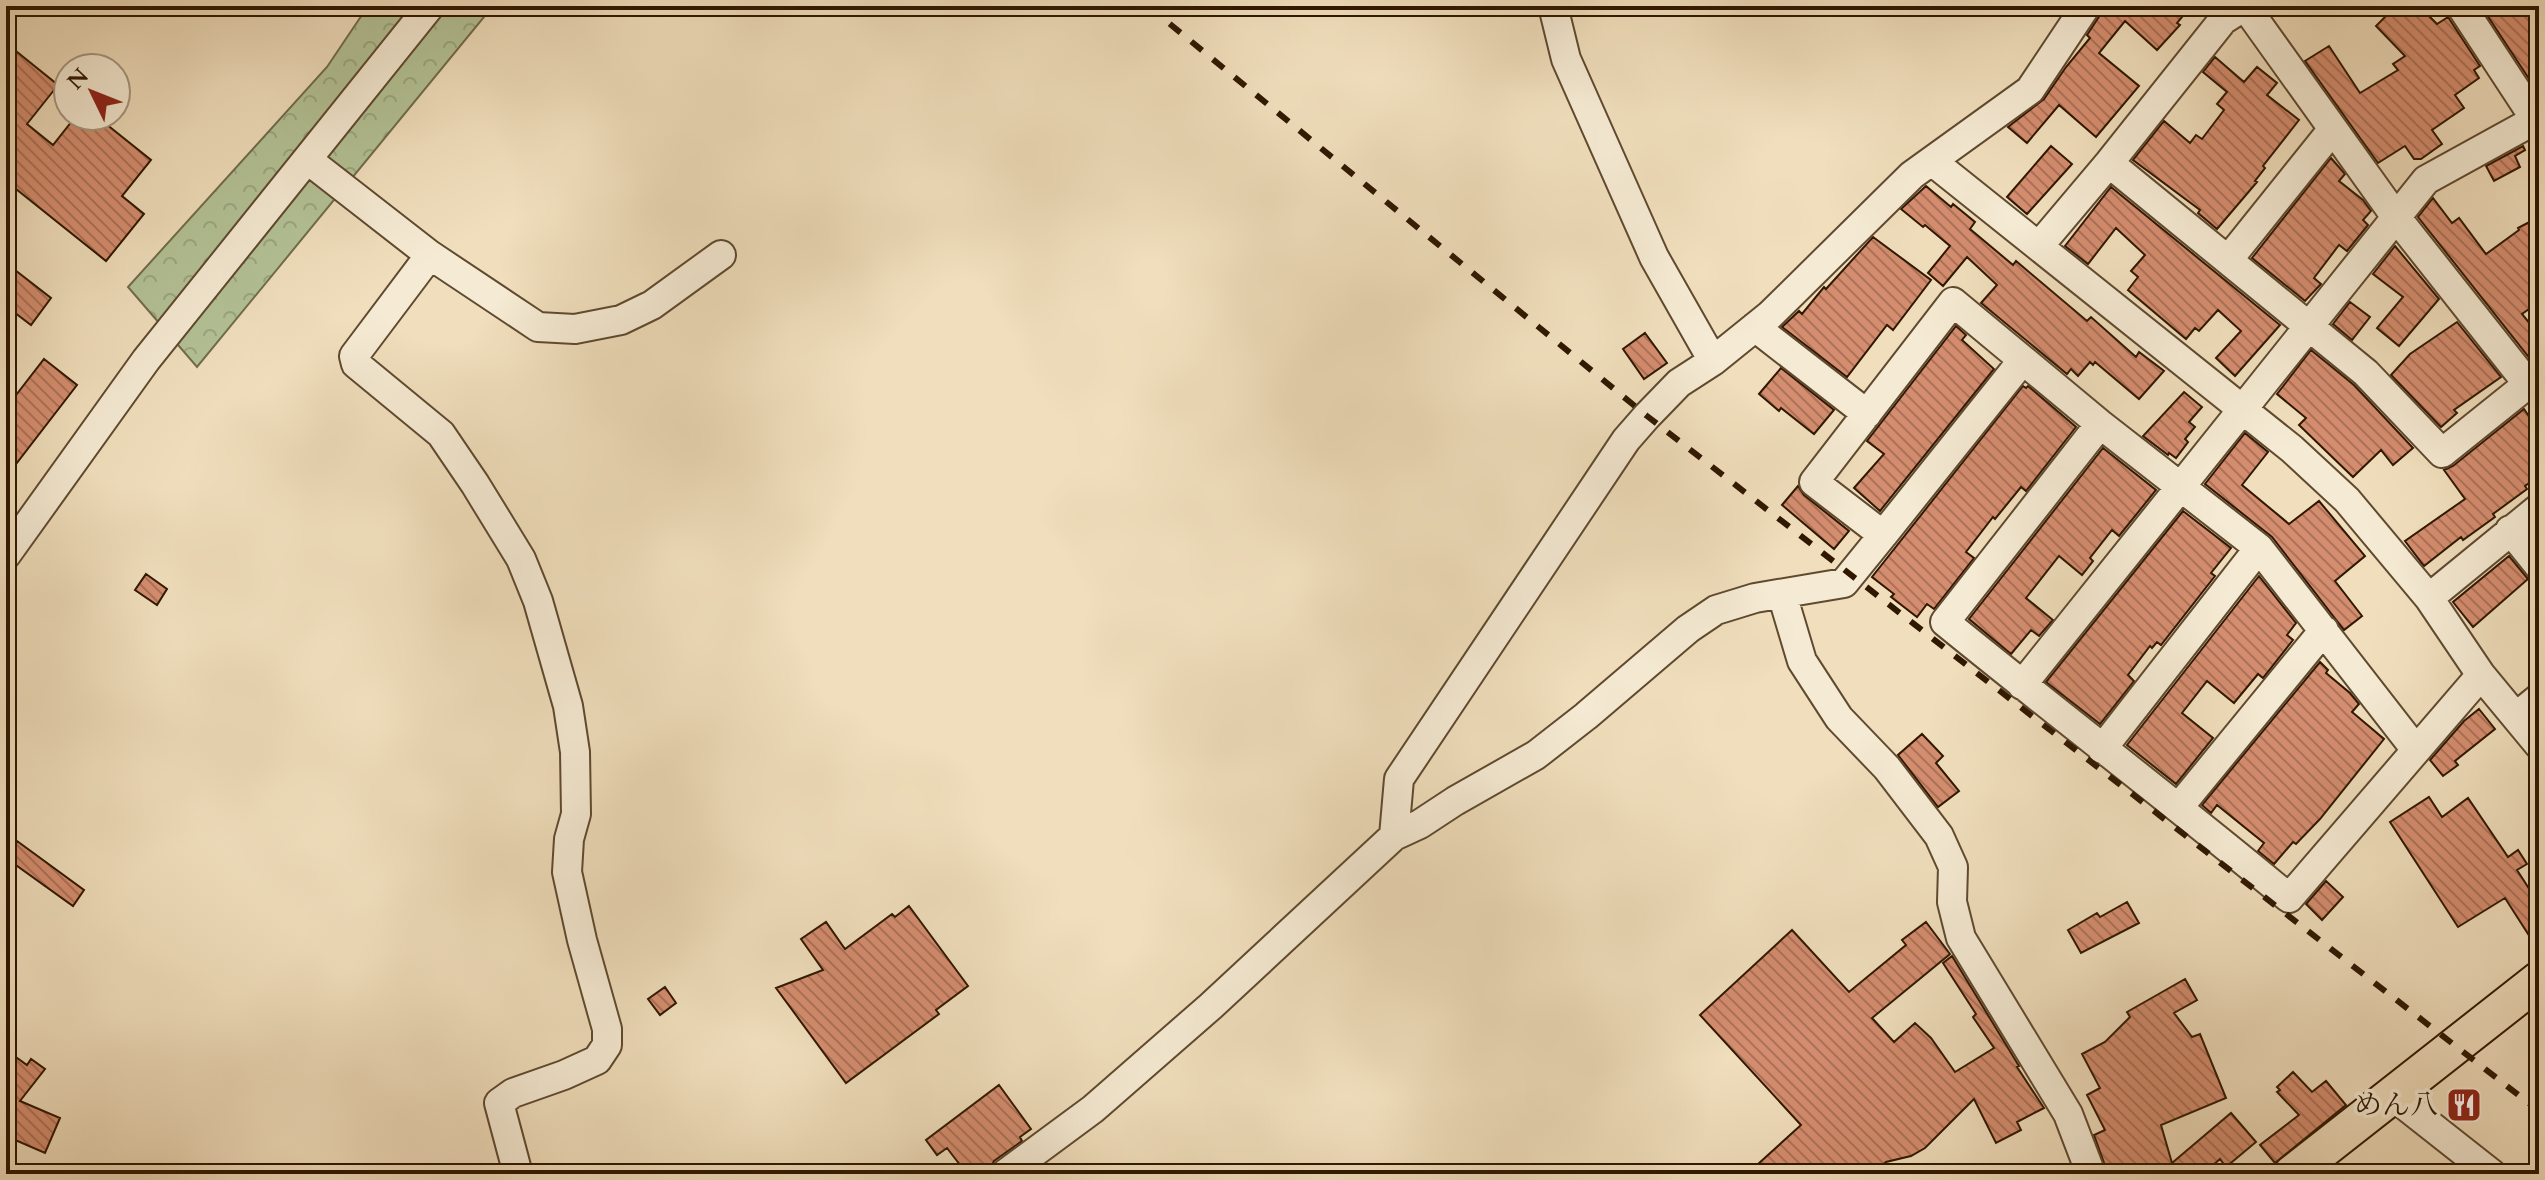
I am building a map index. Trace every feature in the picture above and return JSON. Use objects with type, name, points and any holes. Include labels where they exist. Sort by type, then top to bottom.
[{"type":"main road","points":[[2292,1174],[2538,985]]},
{"type":"street","points":[[6,555],[146,360],[430,6]]},
{"type":"street","points":[[1553,6],[1566,59],[1654,257],[1713,361]]},
{"type":"street","points":[[1394,836],[1399,779],[1626,440],[1679,383],[1713,361],[1755,327],[1912,175],[2030,90],[2086,6]]},
{"type":"street","points":[[2039,246],[2223,20],[2245,6],[2396,217],[2533,392],[2442,453],[2366,373],[2109,163]]},
{"type":"street","points":[[2022,685],[2426,180],[2537,122],[2461,6]]},
{"type":"street","points":[[2228,260],[2333,129]]},
{"type":"street","points":[[308,160],[430,255],[538,327],[575,329],[621,320],[652,305],[721,255]]},
{"type":"street","points":[[1933,162],[2292,449],[2347,500],[2429,598],[2481,675],[2528,707],[2539,745]]},
{"type":"street","points":[[430,255],[354,356],[356,364],[441,434],[521,559],[538,601],[568,706],[575,752],[576,814],[569,839],[567,872],[607,1029],[607,1045],[597,1060],[513,1093],[499,1103],[518,1174]]},
{"type":"street","points":[[1883,535],[1814,482],[1953,302],[2100,424],[2259,548],[2416,750]]},
{"type":"street","points":[[1755,327],[1867,414]]},
{"type":"street","points":[[1005,1174],[1093,1109],[1211,1006],[1394,836],[1420,824],[1536,755],[1688,629],[1716,610],[1755,598],[1844,583],[2022,361]]},
{"type":"street","points":[[2100,424],[1945,622],[2289,898],[2481,675]]},
{"type":"street","points":[[2429,598],[2539,508]]},
{"type":"street","points":[[2510,530],[2539,566]]},
{"type":"street","points":[[2102,749],[2259,548]]},
{"type":"street","points":[[1782,594],[1802,661],[1839,718],[1887,768],[1939,836],[1953,867],[1952,902],[1961,938],[2068,1114],[2091,1174]]},
{"type":"street","points":[[2179,807],[2324,630]]},
{"type":"street","points":[[2393,1096],[2492,1174]]},
{"type":"green space","points":[[368,6],[493,6],[197,367],[128,287],[327,67]]},
{"type":"building","points":[[2103,6],[2191,6],[2177,23],[2180,25],[2157,50],[2125,21],[2099,53],[2139,86],[2096,137],[2059,105],[2027,143],[2008,127],[2044,99],[2090,38],[2087,35]]},
{"type":"building","points":[[2396,6],[2419,6],[2437,24],[2448,17],[2480,66],[2474,70],[2479,78],[2455,95],[2464,108],[2432,130],[2442,144],[2421,159],[2414,159],[2405,146],[2378,163],[2305,61],[2329,46],[2360,93],[2398,70],[2393,64],[2405,56],[2376,26]]},
{"type":"building","points":[[2481,6],[2539,6],[2539,94]]},
{"type":"building","points":[[6,43],[52,80],[52,93],[27,124],[53,145],[63,132],[116,132],[151,160],[122,196],[144,214],[106,261],[6,181]]},
{"type":"building","points":[[2215,57],[2244,82],[2257,67],[2277,83],[2267,95],[2299,120],[2263,166],[2265,168],[2257,182],[2217,229],[2198,213],[2200,210],[2133,160],[2164,121],[2190,143],[2196,135],[2202,139],[2224,110],[2217,104],[2227,92],[2203,72]]},
{"type":"building","points":[[2051,146],[2072,164],[2027,214],[2007,197]]},
{"type":"building","points":[[2523,146],[2525,150],[2515,156],[2520,167],[2494,181],[2486,166]]},
{"type":"building","points":[[2331,158],[2345,174],[2339,181],[2363,200],[2371,211],[2363,220],[2368,225],[2347,251],[2339,245],[2314,278],[2321,284],[2305,301],[2252,258]]},
{"type":"building","points":[[1926,186],[1975,222],[1970,229],[2013,265],[2016,261],[2087,321],[2091,317],[2136,357],[2139,352],[2164,371],[2139,399],[2095,362],[2093,365],[2090,362],[2078,376],[2071,369],[2067,374],[1981,303],[1997,285],[1967,257],[1943,286],[1928,273],[1950,246],[1901,209]]},
{"type":"building","points":[[2111,187],[2280,325],[2235,376],[2216,358],[2241,331],[2218,310],[2199,331],[2195,328],[2186,339],[2128,290],[2138,277],[2131,271],[2145,255],[2116,228],[2088,264],[2065,246]]},
{"type":"building","points":[[2433,198],[2452,223],[2459,218],[2486,254],[2518,228],[2539,217],[2539,302],[2522,314],[2539,335],[2539,370],[2418,217]]},
{"type":"building","points":[[1873,237],[1931,280],[1893,330],[1887,325],[1847,377],[1782,327],[1799,311],[1802,314]]},
{"type":"building","points":[[2395,246],[2439,299],[2399,346],[2377,328],[2403,297],[2373,274]]},
{"type":"building","points":[[6,263],[51,298],[31,325],[6,306]]},
{"type":"building","points":[[2350,302],[2370,317],[2352,340],[2333,324]]},
{"type":"building","points":[[2457,322],[2501,377],[2454,410],[2457,413],[2441,427],[2391,375],[2410,354]]},
{"type":"building","points":[[1956,326],[1966,335],[1962,340],[1994,369],[1880,511],[1854,488],[1884,454],[1867,441]]},
{"type":"building","points":[[1645,333],[1667,363],[1644,379],[1623,349]]},
{"type":"building","points":[[2311,350],[2354,385],[2413,448],[2393,465],[2381,450],[2353,477],[2299,425],[2306,418],[2277,394]]},
{"type":"building","points":[[44,359],[77,385],[6,477],[6,408]]},
{"type":"building","points":[[1781,368],[1834,410],[1814,434],[1759,394]]},
{"type":"building","points":[[2023,386],[2028,386],[2076,427],[2026,491],[2021,487],[1995,519],[1993,517],[1966,552],[1974,558],[1934,609],[1927,604],[1917,617],[1872,577]]},
{"type":"building","points":[[2184,392],[2202,407],[2189,422],[2195,427],[2176,458],[2143,436]]},
{"type":"building","points":[[2524,409],[2539,431],[2539,476],[2493,514],[2495,517],[2463,540],[2461,537],[2424,566],[2405,541],[2465,499],[2444,470]]},
{"type":"building","points":[[2245,433],[2268,452],[2242,485],[2289,524],[2319,501],[2365,556],[2335,581],[2362,616],[2344,630],[2272,537],[2205,484]]},
{"type":"building","points":[[2103,448],[2156,490],[2119,536],[2112,530],[2090,558],[2093,561],[2082,575],[2059,556],[2026,598],[2053,620],[2039,636],[2031,630],[2011,654],[1969,619]]},
{"type":"building","points":[[1798,486],[1804,495],[1849,531],[1834,549],[1782,505]]},
{"type":"building","points":[[2183,511],[2231,548],[2211,573],[2215,576],[2161,645],[2157,642],[2152,648],[2150,646],[2128,675],[2134,681],[2100,724],[2046,682]]},
{"type":"building","points":[[2509,556],[2528,579],[2473,627],[2453,602]]},
{"type":"building","points":[[146,574],[167,589],[157,605],[135,590]]},
{"type":"building","points":[[2259,576],[2296,623],[2287,635],[2293,640],[2263,678],[2258,674],[2234,703],[2207,681],[2182,713],[2213,738],[2176,784],[2127,745]]},
{"type":"building","points":[[2320,662],[2328,670],[2326,673],[2359,704],[2352,712],[2384,739],[2320,819],[2296,844],[2293,842],[2274,864],[2258,851],[2264,843],[2217,805],[2211,813],[2202,805]]},
{"type":"building","points":[[2479,709],[2495,729],[2455,761],[2458,765],[2443,776],[2430,760],[2464,721]]},
{"type":"building","points":[[1922,734],[1943,756],[1936,763],[1959,791],[1938,807],[1898,755]]},
{"type":"building","points":[[2429,797],[2442,817],[2468,798],[2508,857],[2518,850],[2527,864],[2517,870],[2539,904],[2539,951],[2505,898],[2458,927],[2390,822]]},
{"type":"building","points":[[17,841],[84,890],[73,906],[6,858]]},
{"type":"building","points":[[2326,881],[2343,897],[2322,920],[2306,904]]},
{"type":"building","points":[[2127,902],[2139,923],[2081,953],[2068,930],[2097,913],[2100,917]]},
{"type":"building","points":[[909,906],[968,986],[936,1010],[939,1014],[846,1083],[776,988],[823,970],[801,939],[826,922],[845,949],[892,914],[895,917]]},
{"type":"building","points":[[1926,922],[1950,954],[1872,1018],[1894,1042],[1915,1023],[1931,1038],[1955,1072],[1994,1048],[1943,963],[1952,956],[2044,1108],[2017,1122],[2021,1130],[1996,1143],[1974,1099],[1925,1148],[1911,1156],[1886,1162],[1873,1174],[1747,1174],[1801,1125],[1700,1015],[1792,930],[1849,992],[1906,945],[1902,940]]},
{"type":"building","points":[[2185,979],[2197,1000],[2174,1013],[2192,1037],[2200,1034],[2226,1098],[2161,1125],[2172,1163],[2231,1113],[2256,1142],[2226,1167],[2220,1159],[2203,1174],[2108,1174],[2094,1135],[2105,1130],[2087,1095],[2100,1088],[2082,1054],[2105,1042],[2130,1017],[2127,1012]]},
{"type":"building","points":[[665,987],[676,1003],[660,1015],[648,999]]},
{"type":"building","points":[[13,1055],[27,1065],[31,1059],[45,1069],[20,1101],[60,1118],[45,1153],[6,1136],[6,1065]]},
{"type":"building","points":[[2293,1072],[2312,1092],[2326,1081],[2346,1105],[2275,1163],[2260,1145],[2299,1115],[2277,1092],[2280,1090],[2277,1087]]},
{"type":"building","points":[[999,1085],[1031,1129],[1020,1137],[1022,1141],[994,1161],[988,1174],[967,1174],[947,1148],[937,1155],[926,1140]]},
{"type":"building","name":"めん八","points":[[2465,1090],[2479,1102],[2462,1120],[2449,1109]]},
{"type":"railway","points":[[1148,6],[1647,416],[2539,1111]]},
{"type":"place","name":"めん八","points":[[2464,1105]]}]
